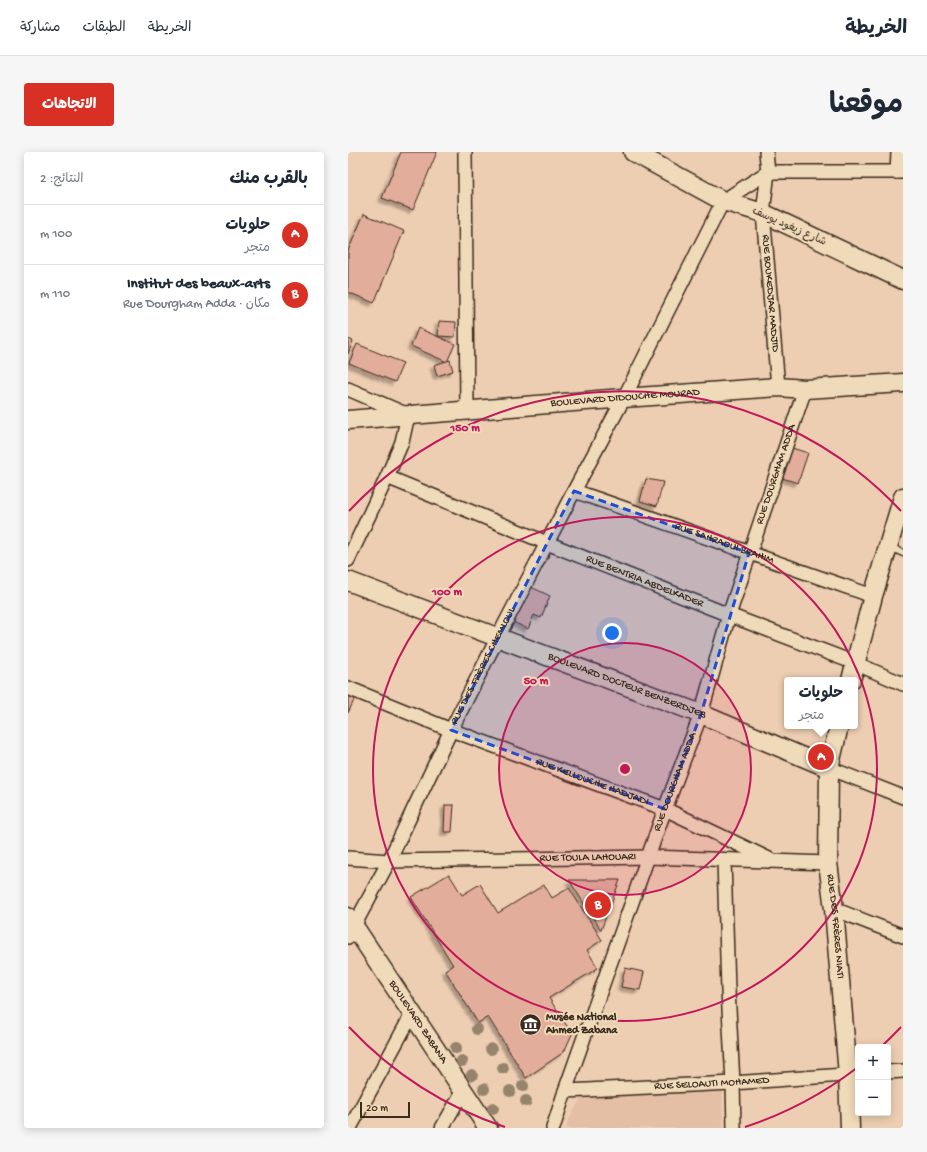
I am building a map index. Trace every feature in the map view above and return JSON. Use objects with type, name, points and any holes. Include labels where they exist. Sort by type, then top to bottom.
[{"type":"main road","name":"شارع زيغود يوسف","points":[[633,152],[723,200],[763,213],[903,280]]},
{"type":"main road","name":"BOULEVARD DIDOUCHE MOURAD","points":[[348,420],[778,387],[806,388],[903,383]]},
{"type":"main road","points":[[852,677],[873,596],[896,549],[903,498]]},
{"type":"main road","name":"BOULEVARD DOCTEUR BENZERDJEB","points":[[348,581],[701,714],[829,768]]},
{"type":"main road","name":"RUE DES FRÈRES NIATI","points":[[838,729],[829,768],[828,863],[853,1075],[850,1128]]},
{"type":"main road","name":"BOULEVARD ZABANA","points":[[350,926],[412,1014],[488,1128]]},
{"type":"street","points":[[465,152],[467,410]]},
{"type":"street","name":"RUE BOUKEDJAR MADJID","points":[[766,152],[768,172],[763,213],[778,387]]},
{"type":"street","points":[[723,200],[768,172],[900,172],[898,152]]},
{"type":"street","name":"RUE DES FRÈRES CHEMLOUL","points":[[350,926],[389,861],[451,730],[574,491],[624,398],[723,200]]},
{"type":"street","name":"RUE DOURGHAM ADDA","points":[[553,1128],[565,1090],[665,809],[701,714],[749,553],[806,388]]},
{"type":"street","points":[[348,389],[408,415],[402,442],[348,560]]},
{"type":"street","name":"RUE BENTRIA ABDELKADER","points":[[387,477],[547,543],[729,616],[855,663],[903,684]]},
{"type":"street","name":"RUE SAHRAOUI BRAHIM","points":[[574,491],[873,596]]},
{"type":"street","name":"RUE KELLOUCHE HADJADI","points":[[348,688],[451,730],[665,809],[775,861]]},
{"type":"street","name":"BOULEVARD DOCTEUR BENZERDJEB","points":[[829,768],[903,797]]},
{"type":"street","name":"RUE TOULA LAHOUARI","points":[[348,858],[389,861],[649,857],[828,863]]},
{"type":"street","points":[[724,860],[734,1128]]},
{"type":"street","points":[[834,909],[903,936]]},
{"type":"street","points":[[350,1128],[412,1014]]},
{"type":"street","points":[[891,1072],[903,1071]]},
{"type":"street","name":"RUE SELOAUTI MOHAMED","points":[[565,1090],[733,1083],[853,1075]]},
{"type":"street","points":[[442,1128],[463,1091]]},
{"type":"highlighted area","points":[[574,491],[749,553],[701,714],[665,809],[451,730]]},
{"type":"shaded area","points":[[722,1091],[723,1128],[567,1128],[567,1123],[581,1098]]},
{"type":"building","points":[[401,152],[437,152],[413,210],[382,198]]},
{"type":"building","points":[[364,214],[404,231],[374,303],[348,292],[348,251]]},
{"type":"building","points":[[439,321],[456,322],[455,337],[438,336]]},
{"type":"building","points":[[418,328],[455,344],[447,362],[411,346]]},
{"type":"building","points":[[348,339],[353,341],[348,354]]},
{"type":"building","points":[[357,344],[403,363],[395,382],[349,363]]},
{"type":"building","points":[[450,360],[453,371],[437,376],[434,365]]},
{"type":"building","points":[[792,448],[808,453],[798,483],[782,478]]},
{"type":"building","points":[[646,479],[663,482],[657,506],[640,501]]},
{"type":"building","points":[[529,586],[550,596],[541,618],[534,615],[528,629],[513,622]]},
{"type":"building","points":[[348,690],[357,694],[348,713]]},
{"type":"building","points":[[445,805],[454,805],[452,832],[444,832]]},
{"type":"building","points":[[449,874],[462,895],[480,884],[498,913],[544,885],[552,898],[569,888],[602,940],[587,950],[598,968],[549,998],[572,1034],[564,1052],[526,1078],[488,1017],[478,1023],[445,970],[453,965],[411,897]]},
{"type":"building","points":[[569,880],[620,880],[601,930]]},
{"type":"building","points":[[625,968],[644,972],[640,990],[621,987]]},
{"type":"place","name":"حلويات","points":[[821,757]]},
{"type":"place","name":"Institut des beaux-arts","points":[[598,905]]},
{"type":"place","name":"Musée National Ahmed Zabana","points":[[531,1024]]}]
